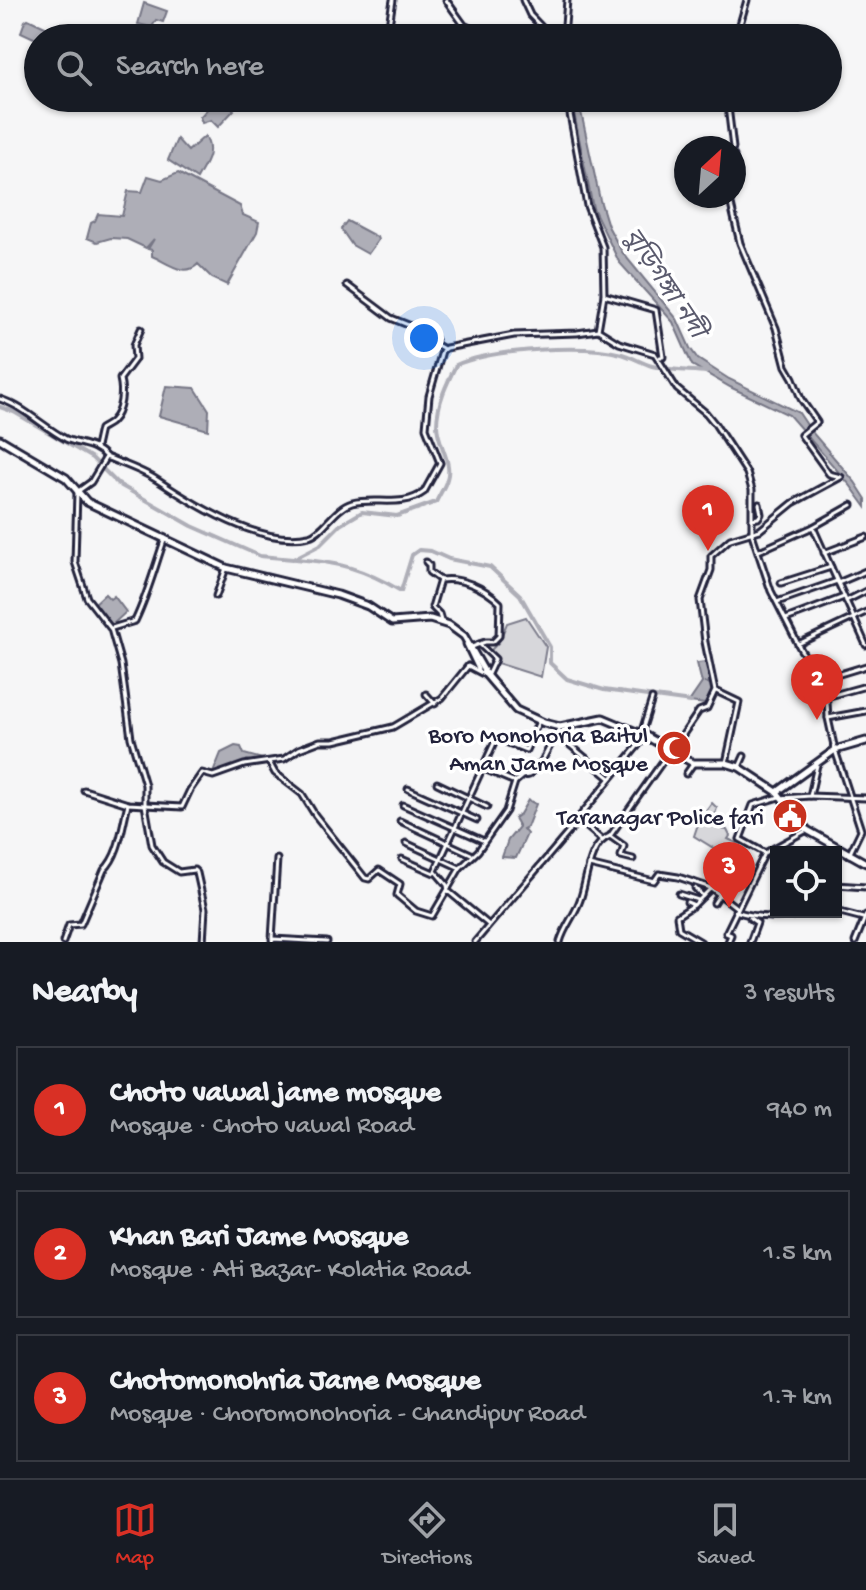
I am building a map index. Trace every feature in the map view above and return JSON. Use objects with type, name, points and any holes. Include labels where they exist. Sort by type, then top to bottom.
[{"type":"main road","points":[[0,439],[66,478],[87,502],[106,514],[226,568],[338,595],[368,606],[392,622],[441,621],[464,636],[473,648],[477,663],[516,710],[539,721],[560,727],[603,718],[644,735],[693,763],[726,763],[739,767],[771,784],[806,829],[828,846]]},
{"type":"main road","points":[[780,796],[818,761],[835,750],[866,741]]},
{"type":"main road","points":[[842,853],[866,863]]},
{"type":"street","points":[[389,24],[393,0]]},
{"type":"street","points":[[446,0],[463,24]]},
{"type":"street","points":[[523,0],[539,24]]},
{"type":"street","points":[[565,24],[567,0]]},
{"type":"street","points":[[740,24],[747,0]]},
{"type":"street","points":[[570,112],[587,206],[603,247],[604,295],[598,330]]},
{"type":"street","points":[[729,112],[732,136]]},
{"type":"street","points":[[560,942],[580,900],[589,865],[602,840],[610,836],[669,750],[699,711],[707,708],[715,691],[700,600],[711,570],[713,554],[730,539],[760,530],[793,503],[841,477],[829,474],[801,435],[817,422],[801,399],[786,366],[776,328],[740,243],[732,208]]},
{"type":"street","points":[[347,285],[391,318],[433,335],[437,345],[444,349]]},
{"type":"street","points":[[604,295],[656,310],[663,357],[660,359]]},
{"type":"street","points":[[96,447],[100,429],[111,423],[116,413],[124,391],[120,379],[135,359],[134,345],[141,329]]},
{"type":"street","points":[[0,399],[62,436],[96,447],[106,457],[156,479],[169,490],[247,530],[272,536],[309,536],[350,503],[399,502],[424,492],[440,463],[426,428],[429,396],[444,349],[455,344],[469,345],[514,335],[598,330],[619,343],[655,354],[677,389],[706,413],[743,466],[752,490],[752,534],[777,602],[820,680],[835,750],[849,796],[864,829],[849,855]]},
{"type":"street","points":[[106,457],[91,482],[77,492],[75,562],[87,598],[111,629],[121,664],[131,738],[145,785],[152,845],[158,856],[179,872],[194,870],[197,873],[205,909],[203,942]]},
{"type":"street","points":[[752,519],[761,514],[759,504]]},
{"type":"street","points":[[758,551],[813,527],[852,505]]},
{"type":"street","points":[[813,527],[866,645]]},
{"type":"street","points":[[824,553],[866,537]]},
{"type":"street","points":[[111,629],[135,621],[165,538]]},
{"type":"street","points":[[426,562],[429,572],[440,580],[468,583],[488,592],[500,603],[499,636],[493,642],[473,648]]},
{"type":"street","points":[[781,583],[831,567]]},
{"type":"street","points":[[216,596],[226,568]]},
{"type":"street","points":[[777,602],[866,571]]},
{"type":"street","points":[[440,580],[432,607],[441,621]]},
{"type":"street","points":[[786,619],[866,591]]},
{"type":"street","points":[[798,644],[866,612]]},
{"type":"street","points":[[860,633],[866,630]]},
{"type":"street","points":[[84,790],[128,804],[182,807],[200,774],[213,776],[244,765],[284,759],[320,741],[334,741],[393,727],[435,704],[468,666],[487,676],[494,661],[473,648]]},
{"type":"street","points":[[477,663],[480,672]]},
{"type":"street","points":[[820,680],[866,666]]},
{"type":"street","points":[[826,697],[866,686]]},
{"type":"street","points":[[715,691],[739,702],[726,763]]},
{"type":"street","points":[[426,694],[435,704]]},
{"type":"street","points":[[475,942],[612,779],[644,735],[652,699]]},
{"type":"street","points":[[828,718],[866,711]]},
{"type":"street","points":[[434,873],[496,739],[526,750],[539,721]]},
{"type":"street","points":[[269,762],[275,773],[302,794],[365,878],[369,879],[379,870],[400,884],[397,895],[416,911],[432,916],[460,868],[506,811],[515,782],[529,775],[542,761],[560,727]]},
{"type":"street","points":[[558,735],[612,779]]},
{"type":"street","points":[[739,767],[744,756]]},
{"type":"street","points":[[809,796],[818,761]]},
{"type":"street","points":[[686,774],[693,763]]},
{"type":"street","points":[[482,768],[515,782]]},
{"type":"street","points":[[437,783],[487,807]]},
{"type":"street","points":[[408,789],[477,820]]},
{"type":"street","points":[[765,853],[740,839],[753,805],[780,796],[866,798]]},
{"type":"street","points":[[63,942],[69,925],[80,925],[109,865],[120,838],[128,804]]},
{"type":"street","points":[[403,805],[484,841]]},
{"type":"street","points":[[579,820],[602,840]]},
{"type":"street","points":[[400,821],[471,854]]},
{"type":"street","points":[[728,942],[731,935],[726,933],[765,853],[806,829]]},
{"type":"street","points":[[610,836],[624,846],[621,856],[633,859]]},
{"type":"street","points":[[406,843],[460,868]]},
{"type":"street","points":[[277,859],[272,940],[327,942]]},
{"type":"street","points":[[402,859],[434,873],[447,889],[489,925]]},
{"type":"street","points":[[589,865],[654,881],[659,874],[670,875],[711,888],[736,909],[751,916],[786,918]]},
{"type":"street","points":[[842,885],[866,887]]},
{"type":"street","points":[[695,888],[703,896]]},
{"type":"street","points":[[701,942],[679,929],[677,916],[711,888]]},
{"type":"street","points":[[679,894],[698,900]]},
{"type":"street","points":[[714,903],[719,895]]},
{"type":"street","points":[[687,902],[694,905]]},
{"type":"street","points":[[842,912],[865,916],[855,942]]},
{"type":"street","points":[[750,942],[757,923],[751,916]]},
{"type":"shaded area","points":[[144,3],[167,11],[163,22],[156,20],[154,24],[138,24]]},
{"type":"shaded area","points":[[28,19],[39,24],[24,24],[24,33],[21,32],[25,21]]},
{"type":"shaded area","points":[[204,112],[232,112],[218,127],[211,120],[202,123],[200,117]]},
{"type":"shaded area","points":[[574,112],[581,112],[608,226],[622,252],[677,319],[698,359],[729,379],[799,413],[855,482],[866,499],[866,507],[789,415],[692,365],[673,322],[619,262],[593,208]]},
{"type":"shaded area","points":[[205,136],[209,153],[197,179],[168,160],[177,139],[188,151]]},
{"type":"shaded area","points":[[178,173],[240,206],[243,215],[259,222],[257,232],[227,285],[212,278],[198,264],[188,270],[182,269],[152,256],[152,250],[148,249],[154,239],[146,248],[127,239],[111,238],[97,242],[87,238],[91,223],[98,214],[122,216],[128,191],[142,192],[148,176],[162,180]]},
{"type":"shaded area","points":[[347,221],[377,237],[368,254],[352,245],[341,229]]},
{"type":"shaded area","points":[[166,386],[195,388],[209,410],[208,430],[159,416]]},
{"type":"shaded area","points":[[105,594],[110,599],[114,596],[126,612],[111,626],[94,604]]},
{"type":"shaded area","points":[[526,617],[546,647],[541,677],[497,663],[491,650],[499,642],[507,623]]},
{"type":"shaded area","points":[[705,662],[711,682],[704,683],[712,684],[713,695],[705,704],[689,702],[702,683],[697,663]]},
{"type":"shaded area","points":[[235,746],[241,747],[244,754],[266,760],[258,763],[247,760],[242,765],[213,773],[221,753]]},
{"type":"shaded area","points":[[528,800],[536,804],[527,827],[523,829],[527,834],[516,858],[502,857],[508,840],[519,827],[514,818]]},
{"type":"shaded area","points":[[712,803],[717,808],[714,817],[719,820],[722,829],[727,830],[728,839],[740,848],[733,860],[694,836],[699,821]]},
{"type":"waterway","points":[[0,407],[14,412],[92,458],[118,484],[192,526],[260,556],[293,559],[320,545],[340,525],[362,512],[397,516],[436,502],[448,473],[437,417],[456,365],[514,352],[585,349],[622,354],[659,368],[707,372]]},
{"type":"waterway","points":[[295,559],[351,568],[401,591],[412,555],[419,550],[490,567],[520,595],[550,647],[550,663],[567,679],[604,690],[691,702]]},
{"type":"place","name":"Choto vawal jame mosque","points":[[708,551]]},
{"type":"place","name":"Khan Bari Jame Mosque","points":[[817,720]]},
{"type":"place","name":"Boro Monohoria Baitul Aman Jame Mosque","points":[[674,748]]},
{"type":"place","name":"Taranagar Police fari","points":[[790,816]]},
{"type":"place","name":"Chotomonohria Jame Mosque","points":[[729,908]]},
{"type":"water label","name":"বুড়িগঙ্গা নদী","points":[[666,282]]}]
